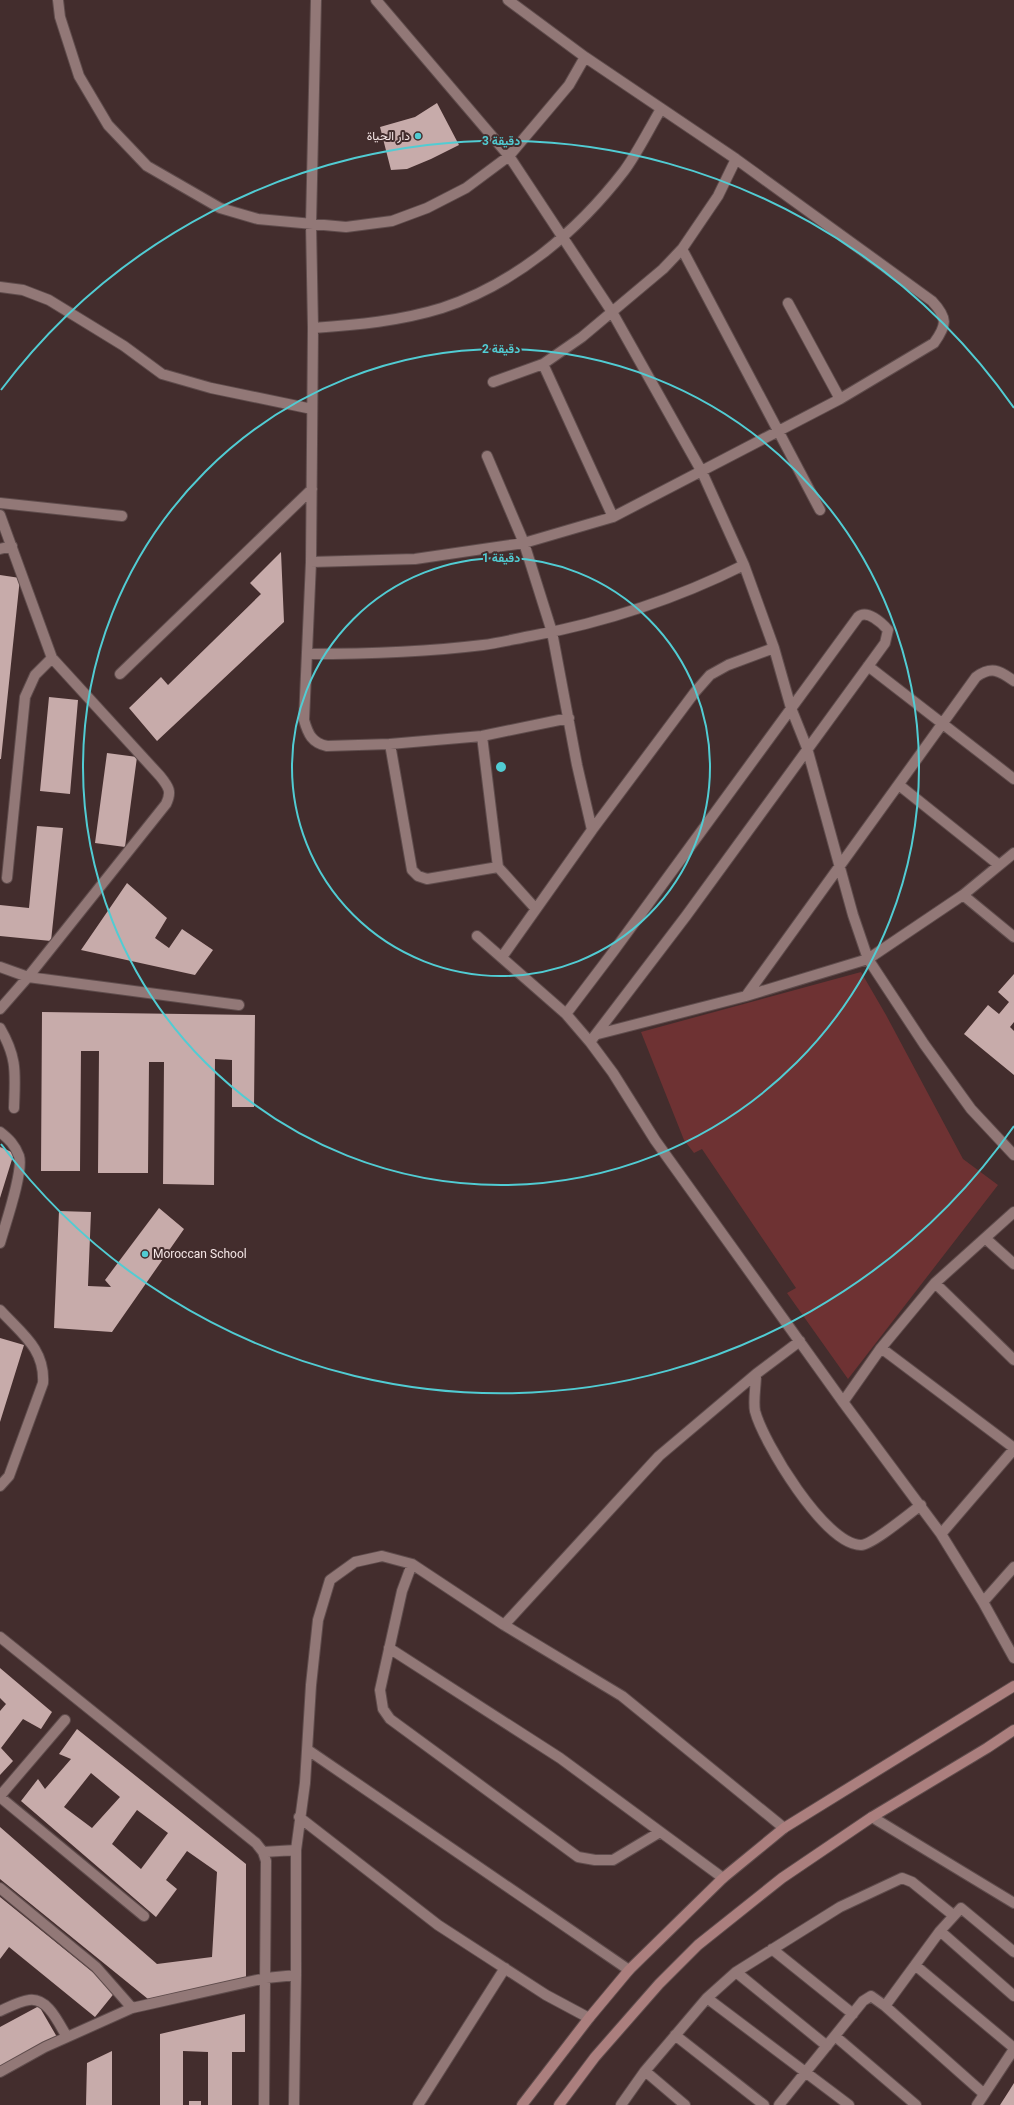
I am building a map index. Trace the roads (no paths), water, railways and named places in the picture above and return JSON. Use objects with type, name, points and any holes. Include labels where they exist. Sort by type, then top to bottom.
[{"type":"street","points":[[58,0],[60,17],[79,76],[108,125],[147,166],[220,208],[258,219],[346,227],[392,221],[427,208],[466,188],[509,156],[569,85],[585,57]]},
{"type":"street","points":[[316,0],[311,224],[313,328],[311,562],[304,720],[308,734],[319,744],[327,746],[390,744],[482,736],[569,718]]},
{"type":"street","points":[[376,0],[509,156],[612,312],[702,472],[744,565],[774,648],[791,708],[807,748],[868,959],[924,1044],[967,1104],[1014,1155]]},
{"type":"street","points":[[311,562],[415,559],[524,543],[613,517],[840,399],[934,342],[942,331],[944,319],[942,311],[932,301],[736,159],[585,57],[508,0]]},
{"type":"street","points":[[313,328],[380,322],[442,308],[508,278],[563,238],[624,170],[661,109]]},
{"type":"street","points":[[493,382],[542,364],[582,337],[663,269],[682,249],[718,196],[736,159]]},
{"type":"street","points":[[682,249],[820,510]]},
{"type":"street","points":[[0,287],[23,290],[49,300],[124,346],[162,374],[211,388],[312,409]]},
{"type":"street","points":[[788,304],[840,399]]},
{"type":"street","points":[[542,364],[613,517]]},
{"type":"street","points":[[487,456],[524,543],[552,632],[577,766],[592,830]]},
{"type":"street","points":[[120,674],[312,489]]},
{"type":"street","points":[[0,504],[122,516]]},
{"type":"street","points":[[0,515],[52,658],[169,786],[170,795],[166,804],[28,977],[0,1009]]},
{"type":"street","points":[[0,549],[12,546]]},
{"type":"street","points":[[308,654],[374,654],[485,645],[552,632],[622,615],[701,586],[744,565]]},
{"type":"street","points":[[566,1014],[862,614],[867,614],[888,630],[885,643],[598,1034],[590,1042]]},
{"type":"street","points":[[502,957],[535,908],[695,692],[710,675],[728,665],[774,648]]},
{"type":"street","points":[[7,878],[25,697],[35,675],[52,658]]},
{"type":"street","points":[[868,666],[1014,780]]},
{"type":"street","points":[[746,996],[976,677],[986,670],[995,670],[1014,681]]},
{"type":"street","points":[[482,736],[498,867],[535,908]]},
{"type":"street","points":[[390,744],[412,870],[418,876],[427,879],[498,867]]},
{"type":"street","points":[[899,785],[999,865]]},
{"type":"street","points":[[598,1034],[746,996],[868,959],[963,894],[1014,853]]},
{"type":"street","points":[[963,894],[1014,937]]},
{"type":"street","points":[[477,936],[566,1014],[590,1042],[655,1140],[843,1402],[941,1534],[983,1602],[1014,1658]]},
{"type":"street","points":[[0,967],[28,977],[239,1005]]},
{"type":"street","points":[[0,1028],[10,1044],[16,1065],[14,1108]]},
{"type":"street","points":[[0,1132],[10,1140],[19,1157],[20,1170],[0,1243]]},
{"type":"street","points":[[843,1402],[880,1348],[935,1283],[1014,1212]]},
{"type":"street","points":[[985,1238],[1014,1264]]},
{"type":"street","points":[[935,1283],[1014,1360]]},
{"type":"street","points":[[0,1310],[37,1351],[44,1368],[43,1383],[9,1476],[0,1486]]},
{"type":"street","points":[[504,1625],[659,1456],[756,1374],[800,1341]]},
{"type":"street","points":[[880,1348],[1014,1448],[941,1534]]},
{"type":"street","points":[[756,1374],[755,1409],[758,1420],[774,1451],[806,1503],[830,1530],[853,1544],[863,1545],[877,1537],[920,1505]]},
{"type":"street","points":[[294,2105],[296,1850],[308,1750],[311,1685],[318,1620],[330,1580],[355,1562],[382,1556],[412,1564],[504,1625],[622,1696],[784,1828]]},
{"type":"street","points":[[412,1564],[402,1591],[388,1648],[380,1690],[383,1709],[390,1719],[578,1857],[595,1860],[613,1860],[660,1832]]},
{"type":"street","points":[[983,1602],[1014,1567]]},
{"type":"street","points":[[0,1636],[256,1843],[263,1852],[266,1861],[264,2105]]},
{"type":"street","points":[[388,1648],[560,1758],[723,1878]]},
{"type":"street","points":[[522,2105],[589,2018],[629,1970],[723,1878],[784,1828],[1014,1686]]},
{"type":"street","points":[[65,1720],[0,1796],[144,1916]]},
{"type":"street","points":[[559,2105],[605,2046],[659,1984],[698,1945],[782,1878],[872,1816],[987,1748],[1014,1730]]},
{"type":"street","points":[[308,1750],[629,1970]]},
{"type":"street","points":[[872,1816],[1014,1903]]},
{"type":"street","points":[[299,1817],[438,1926],[546,1995],[589,2018]]},
{"type":"street","points":[[263,1852],[296,1850]]},
{"type":"street","points":[[621,2105],[645,2071],[707,1998],[736,1972],[840,1907],[900,1878],[912,1882],[953,1915]]},
{"type":"street","points":[[0,1888],[96,1967],[132,2008]]},
{"type":"street","points":[[885,2006],[953,1915],[961,1908],[1014,1952]]},
{"type":"street","points":[[940,1932],[1014,1996]]},
{"type":"street","points":[[772,1949],[853,2014]]},
{"type":"street","points":[[915,1966],[1014,2049],[977,2105]]},
{"type":"street","points":[[418,2105],[505,1968]]},
{"type":"street","points":[[736,1972],[827,2046]]},
{"type":"street","points":[[0,2072],[67,2037],[132,2008],[266,1978],[296,1975]]},
{"type":"street","points":[[779,2105],[869,1996],[874,1997],[885,2006],[984,2093]]},
{"type":"street","points":[[707,1998],[850,2105]]},
{"type":"street","points":[[0,2011],[28,2000],[37,2000],[46,2005],[67,2037]]},
{"type":"street","points":[[675,2035],[764,2105]]},
{"type":"street","points":[[835,2036],[916,2105]]},
{"type":"street","points":[[645,2071],[686,2105]]},
{"type":"place","name":"دار الحياة","points":[[418,136]]},
{"type":"place","name":"Moroccan School","points":[[145,1254]]}]
